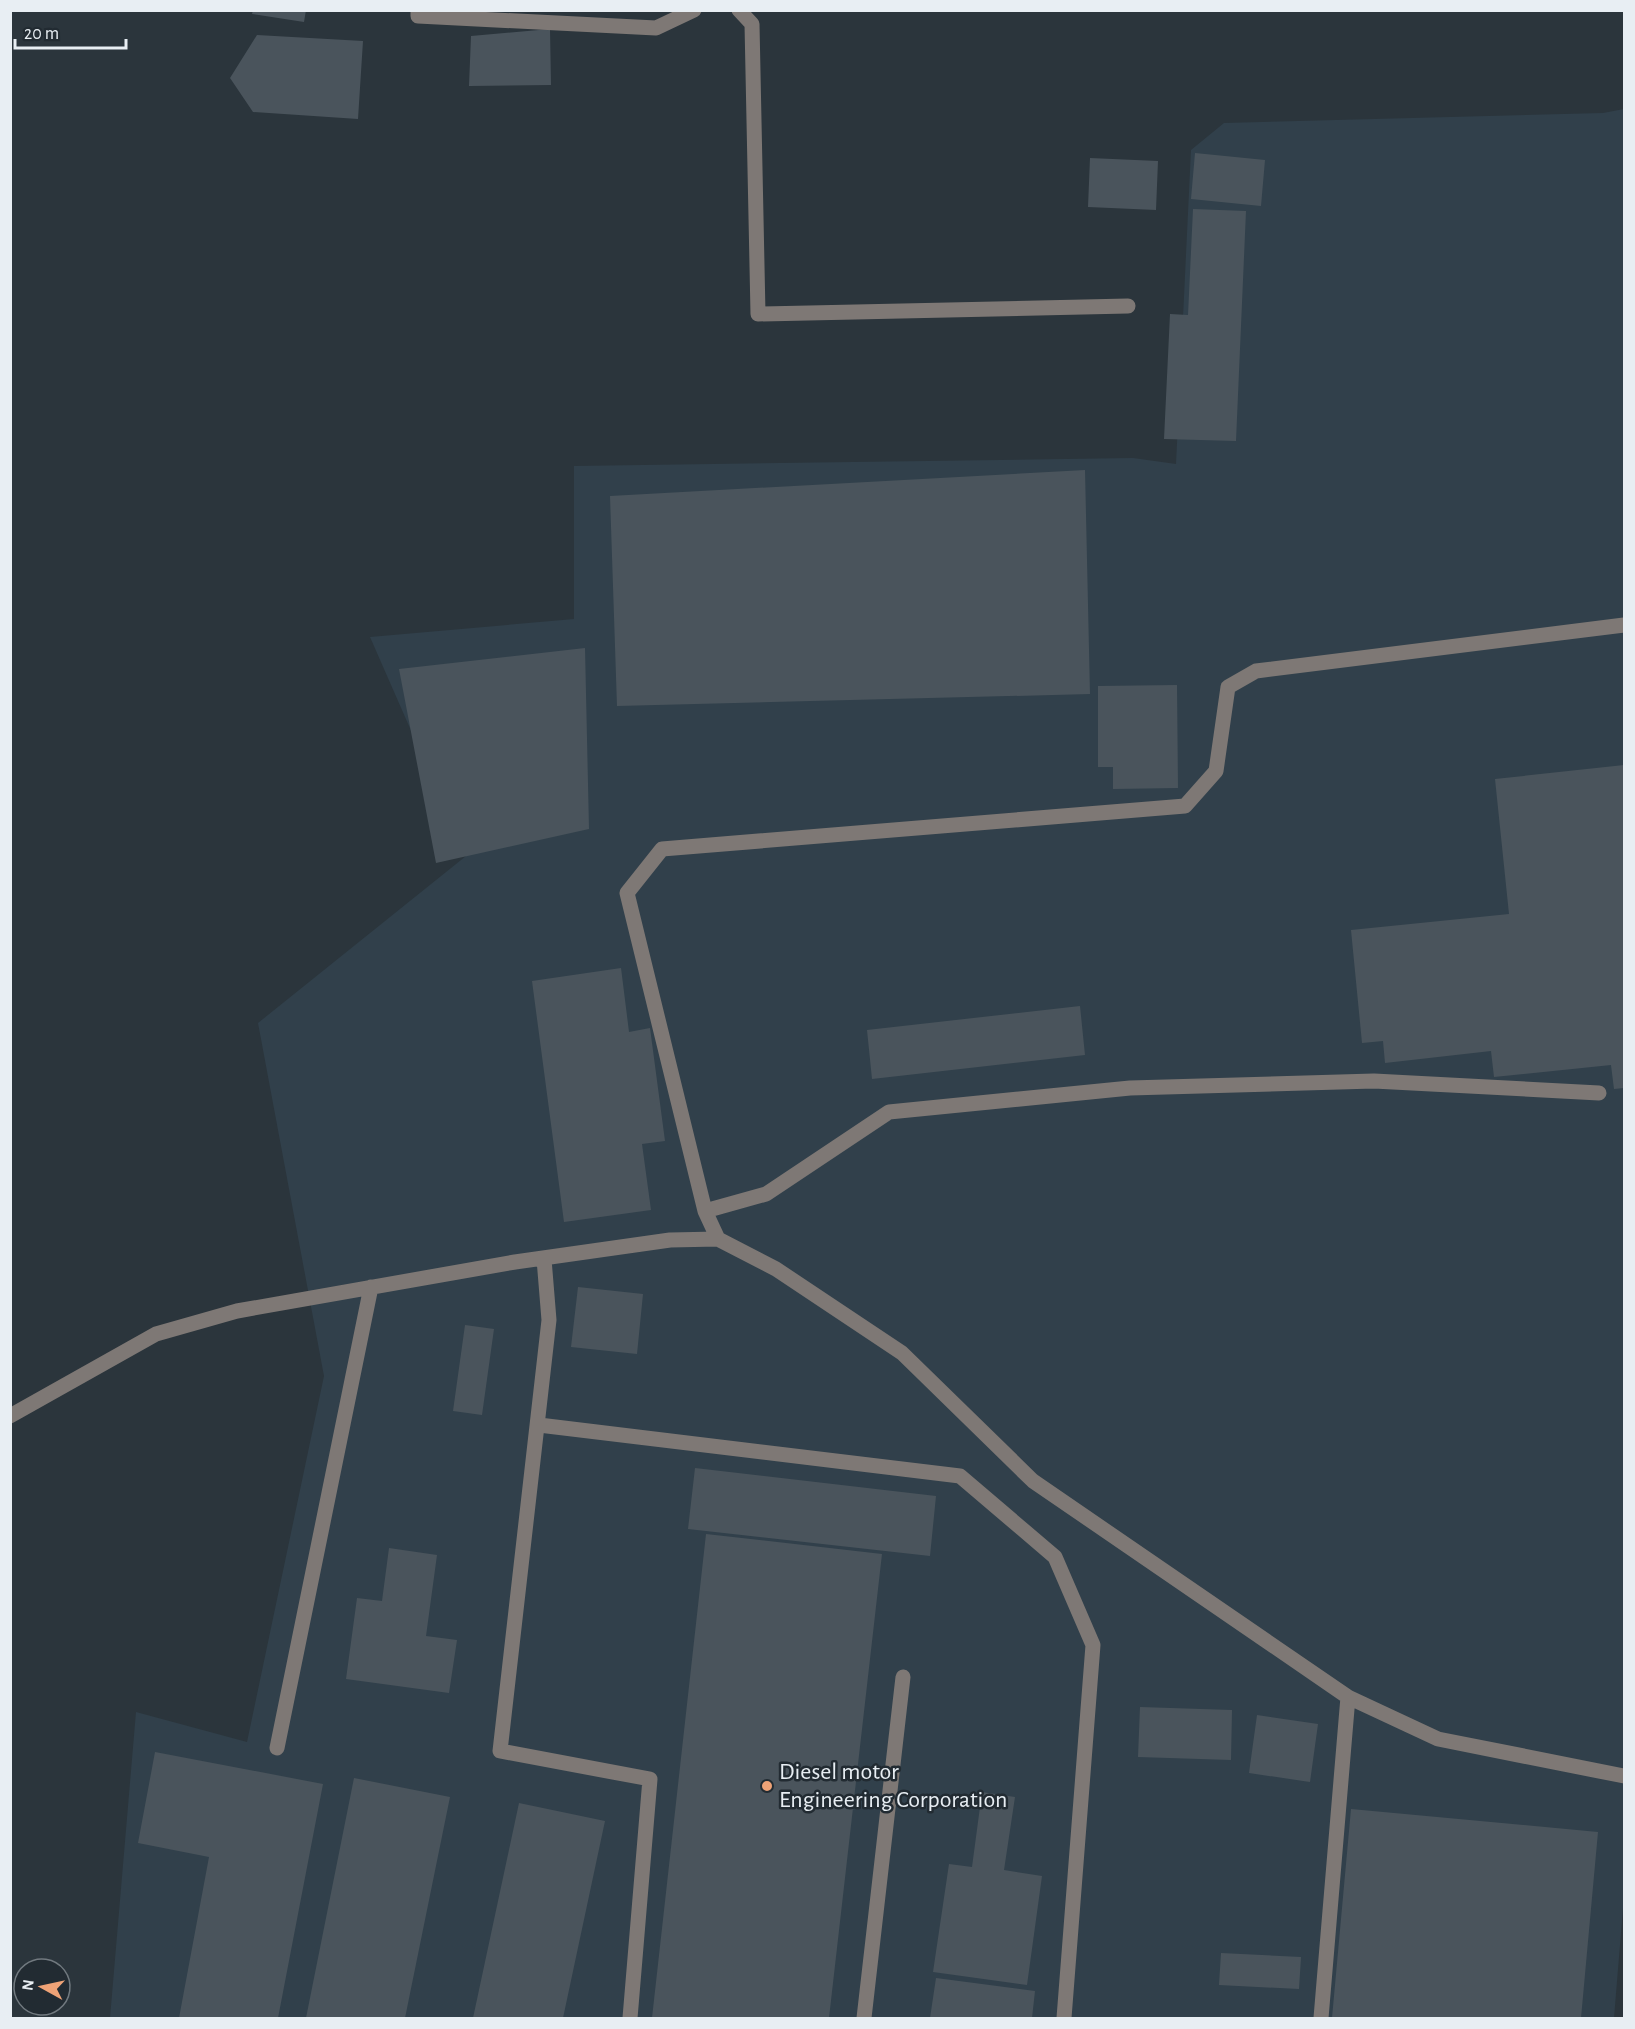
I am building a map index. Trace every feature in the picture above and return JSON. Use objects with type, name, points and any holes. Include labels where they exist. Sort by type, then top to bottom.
[{"type":"street","points":[[418,10],[418,16],[656,28],[694,10]]},
{"type":"street","points":[[740,10],[752,24],[758,314],[1128,306]]},
{"type":"street","points":[[717,1239],[705,1211],[627,893],[662,849],[1185,806],[1216,771],[1228,687],[1256,671],[1624,625]]},
{"type":"street","points":[[705,1211],[766,1194],[889,1112],[1130,1088],[1374,1081],[1599,1093]]},
{"type":"street","points":[[10,1416],[156,1334],[237,1311],[371,1287],[670,1240],[717,1239],[776,1269],[902,1353],[1033,1481],[1348,1697],[1438,1739],[1624,1776]]},
{"type":"street","points":[[544,1259],[549,1320],[539,1425],[500,1752],[650,1779],[630,2019]]},
{"type":"street","points":[[277,1748],[371,1287]]},
{"type":"street","points":[[539,1425],[960,1476],[1055,1557],[1093,1645],[1064,2019]]},
{"type":"street","points":[[864,2019],[903,1677]]},
{"type":"street","points":[[1321,2019],[1348,1697]]},
{"type":"shaded area","points":[[1624,109],[1624,1896],[1614,2018],[110,2018],[136,1712],[247,1742],[324,1376],[258,1023],[466,856],[370,637],[574,619],[574,466],[1133,458],[1176,464],[1191,150],[1224,123],[1603,113]]},
{"type":"building","points":[[253,10],[306,10],[304,22],[252,14]]},
{"type":"building","points":[[550,29],[551,85],[469,86],[471,36]]},
{"type":"building","points":[[257,35],[363,41],[358,119],[253,112],[230,78]]},
{"type":"building","points":[[1195,153],[1265,160],[1261,206],[1191,199]]},
{"type":"building","points":[[1090,158],[1158,161],[1156,210],[1088,207]]},
{"type":"building","points":[[1193,209],[1246,211],[1236,441],[1164,439],[1170,314],[1188,315]]},
{"type":"building","points":[[1085,470],[1090,694],[617,706],[610,496]]},
{"type":"building","points":[[585,648],[589,829],[436,863],[399,669]]},
{"type":"building","points":[[1177,685],[1178,788],[1113,789],[1113,767],[1098,767],[1098,686]]},
{"type":"building","points":[[1624,765],[1624,1088],[1614,1089],[1611,1065],[1494,1077],[1491,1051],[1385,1063],[1383,1041],[1362,1043],[1351,930],[1509,914],[1495,779]]},
{"type":"building","points":[[621,968],[629,1032],[650,1028],[665,1141],[642,1144],[651,1210],[564,1222],[532,981]]},
{"type":"building","points":[[1080,1006],[1085,1055],[872,1079],[867,1030]]},
{"type":"building","points":[[578,1287],[643,1294],[637,1354],[571,1347]]},
{"type":"building","points":[[465,1325],[494,1329],[482,1415],[453,1411]]},
{"type":"building","points":[[695,1468],[936,1496],[930,1556],[688,1529]]},
{"type":"building","name":"Diesel motor Engineering Corporation","points":[[706,1534],[882,1554],[829,2018],[652,2018]]},
{"type":"building","points":[[389,1548],[437,1555],[426,1636],[457,1640],[449,1693],[346,1679],[357,1598],[382,1601]]},
{"type":"building","points":[[1140,1707],[1232,1710],[1231,1760],[1138,1757]]},
{"type":"building","points":[[1257,1715],[1318,1724],[1310,1782],[1249,1773]]},
{"type":"building","points":[[155,1752],[323,1784],[278,2018],[179,2018],[209,1857],[138,1843]]},
{"type":"building","points":[[354,1778],[450,1797],[405,2018],[306,2018]]},
{"type":"building","points":[[982,1792],[1015,1797],[1004,1870],[1042,1876],[1027,1985],[933,1972],[949,1864],[972,1867]]},
{"type":"building","points":[[519,1803],[605,1821],[563,2018],[473,2018]]},
{"type":"building","points":[[1351,1809],[1598,1832],[1581,2018],[1332,2018]]},
{"type":"building","points":[[1221,1953],[1301,1957],[1299,1989],[1219,1985]]},
{"type":"building","points":[[936,1978],[1035,1991],[1032,2018],[930,2018]]},
{"type":"place","name":"Diesel motor Engineering Corporation","points":[[767,1786]]}]
